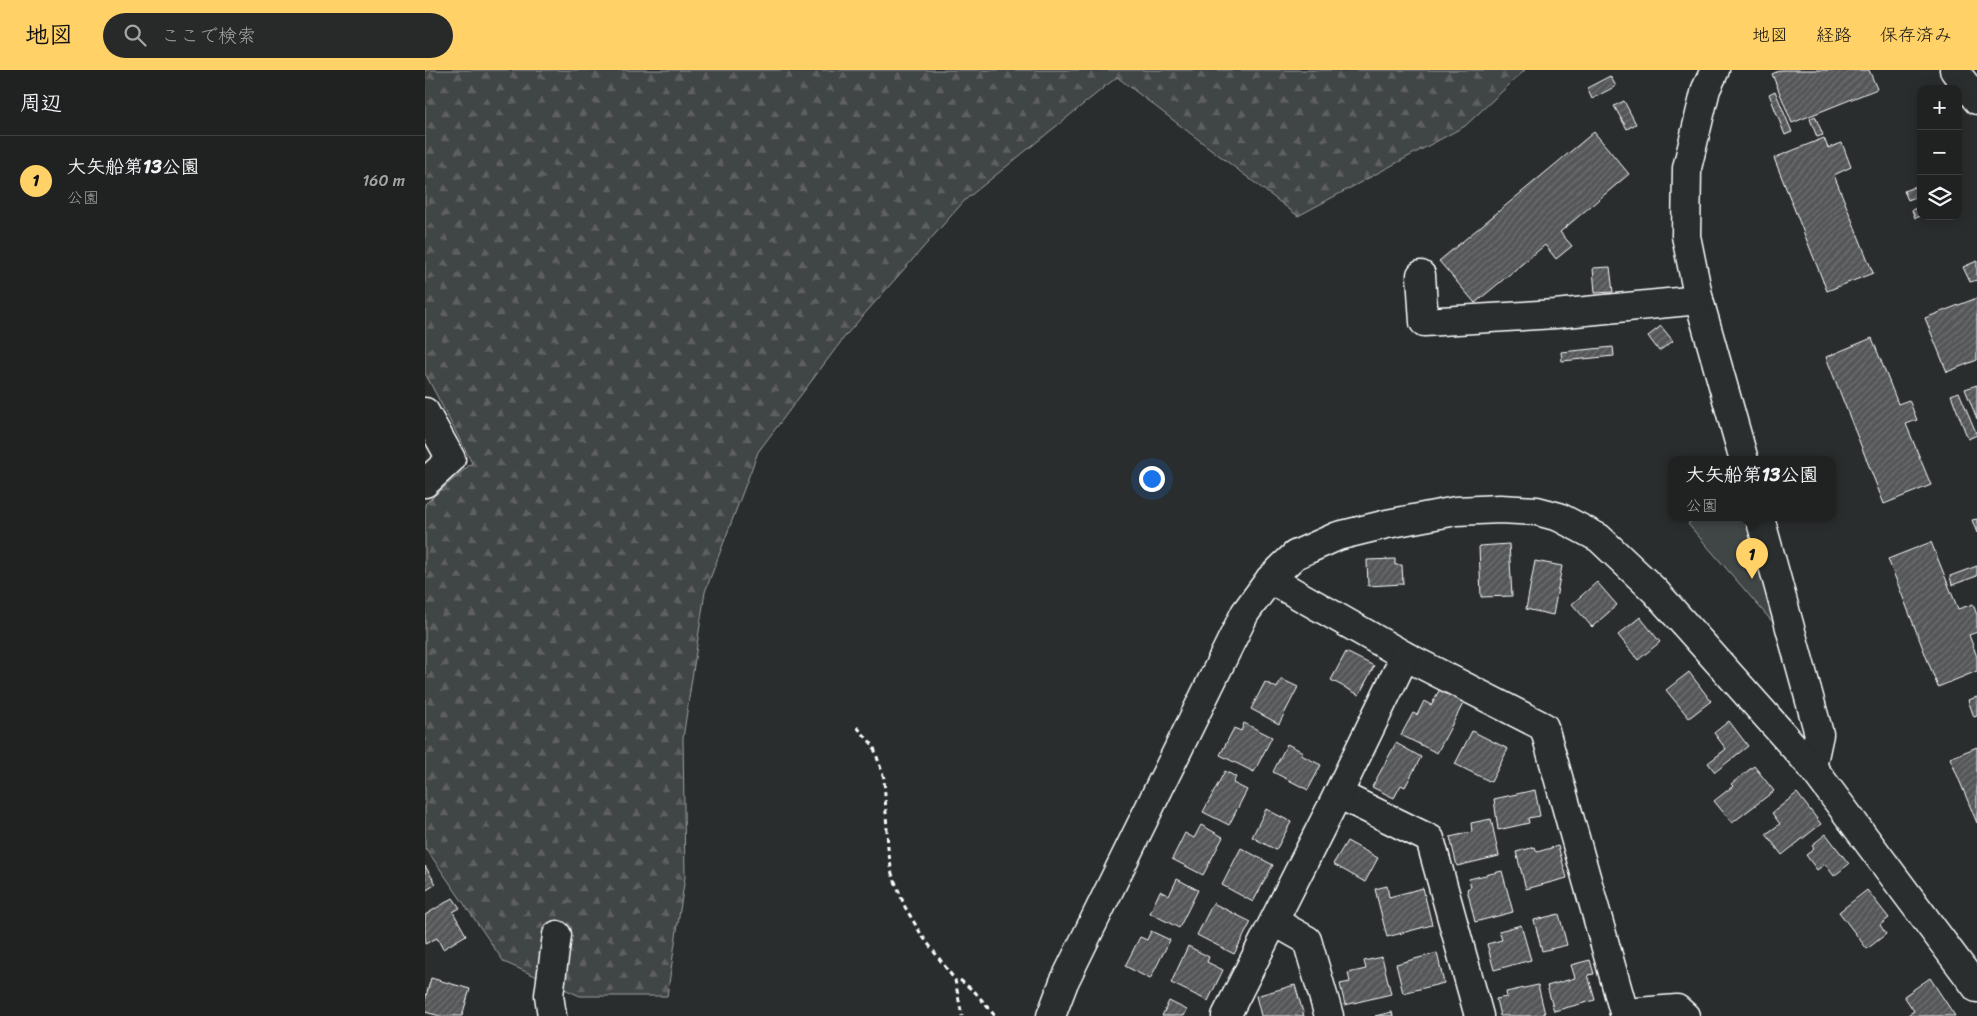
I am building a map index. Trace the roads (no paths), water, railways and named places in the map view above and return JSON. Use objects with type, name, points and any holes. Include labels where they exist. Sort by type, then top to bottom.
[{"type":"street","points":[[1715,70],[1706,89],[1687,168],[1686,236],[1699,300],[1743,456]]},
{"type":"street","points":[[1954,70],[1977,100]]},
{"type":"street","points":[[1421,275],[1424,322],[1555,314],[1699,300]]},
{"type":"street","points":[[425,412],[451,459],[425,483]]},
{"type":"street","points":[[1051,1016],[1064,982],[1245,613],[1270,579],[1295,555],[1337,536],[1456,511],[1500,509],[1537,511],[1559,517],[1599,538],[1655,591],[1812,767],[1977,988]]},
{"type":"street","points":[[1761,521],[1819,734],[1812,767]]},
{"type":"street","points":[[1270,579],[1405,656],[1544,727],[1619,1014],[1677,1009],[1685,1016]]},
{"type":"street","points":[[1226,1016],[1339,794],[1405,656]]},
{"type":"street","points":[[1339,794],[1430,839],[1479,1016]]},
{"type":"street","points":[[1275,922],[1307,940],[1329,1016]]},
{"type":"street","points":[[552,1016],[549,995],[557,935]]},
{"type":"place","name":"大矢船第13公園","points":[[1752,579]]}]
